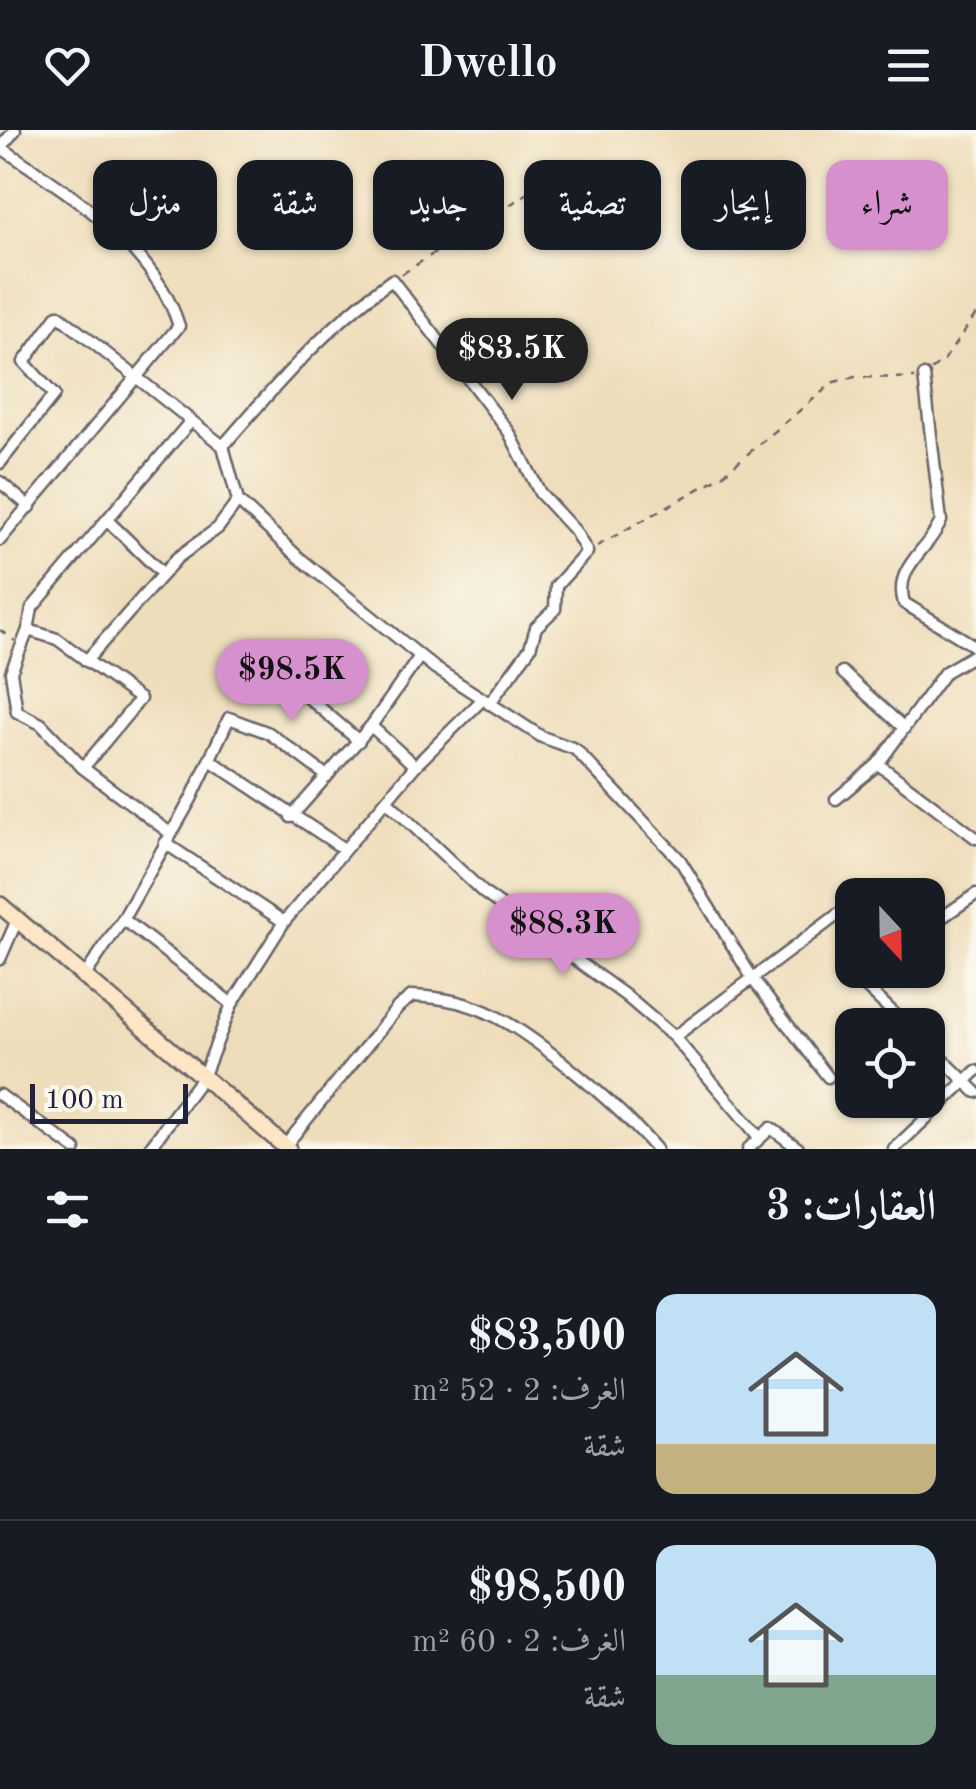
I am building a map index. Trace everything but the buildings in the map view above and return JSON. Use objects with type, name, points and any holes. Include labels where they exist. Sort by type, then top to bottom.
[{"type":"main road","points":[[0,905],[86,974],[286,1148]]},
{"type":"street","points":[[0,540],[179,326],[165,291],[146,263],[101,221],[0,147],[15,130]]},
{"type":"street","points":[[149,1149],[204,1075],[232,1004],[284,922],[416,766],[486,702],[530,648],[536,628],[557,606],[556,586],[587,552],[575,531],[540,493],[509,432],[392,280],[367,298],[271,390],[223,446]]},
{"type":"street","points":[[0,463],[54,395],[24,362],[54,316],[61,315],[223,446],[238,501],[297,556],[420,656],[486,702],[542,738],[576,749],[680,860],[754,981],[828,1077]]},
{"type":"street","points":[[836,799],[878,764],[945,672],[976,651],[904,603],[901,591],[913,558],[936,534],[941,521],[924,376]]},
{"type":"street","points":[[189,422],[32,608],[28,630],[11,672],[15,709],[41,724],[83,768],[168,838],[284,922]]},
{"type":"street","points":[[0,482],[30,507]]},
{"type":"street","points":[[86,661],[162,574],[218,528],[238,501]]},
{"type":"street","points":[[106,520],[162,574]]},
{"type":"street","points":[[28,630],[57,640],[138,695],[140,703],[83,768]]},
{"type":"street","points":[[292,818],[372,726],[420,656]]},
{"type":"street","points":[[842,672],[904,728]]},
{"type":"street","points":[[298,688],[359,741]]},
{"type":"street","points":[[86,974],[123,919],[231,718],[269,733],[327,776]]},
{"type":"street","points":[[372,726],[416,766]]},
{"type":"street","points":[[210,760],[344,849]]},
{"type":"street","points":[[878,764],[976,838]]},
{"type":"street","points":[[387,800],[484,894],[626,996],[674,1037],[759,1137]]},
{"type":"street","points":[[945,915],[976,894]]},
{"type":"street","points":[[674,1037],[835,917]]},
{"type":"street","points":[[123,919],[232,1004]]},
{"type":"street","points":[[0,959],[17,920]]},
{"type":"street","points":[[868,988],[889,1008]]},
{"type":"street","points":[[286,1148],[398,1006],[412,996],[436,997],[495,1016],[552,1056],[656,1149]]},
{"type":"street","points":[[945,1060],[976,1092]]},
{"type":"street","points":[[894,1149],[976,1071]]},
{"type":"street","points":[[0,1095],[74,1149]]},
{"type":"street","points":[[748,1149],[775,1128],[798,1149]]},
{"type":"path","points":[[392,280],[524,196]]},
{"type":"path","points":[[587,552],[720,477],[834,382],[856,376],[907,380],[924,376],[944,360],[976,314]]},
{"type":"path","points":[[0,630],[20,645]]}]
